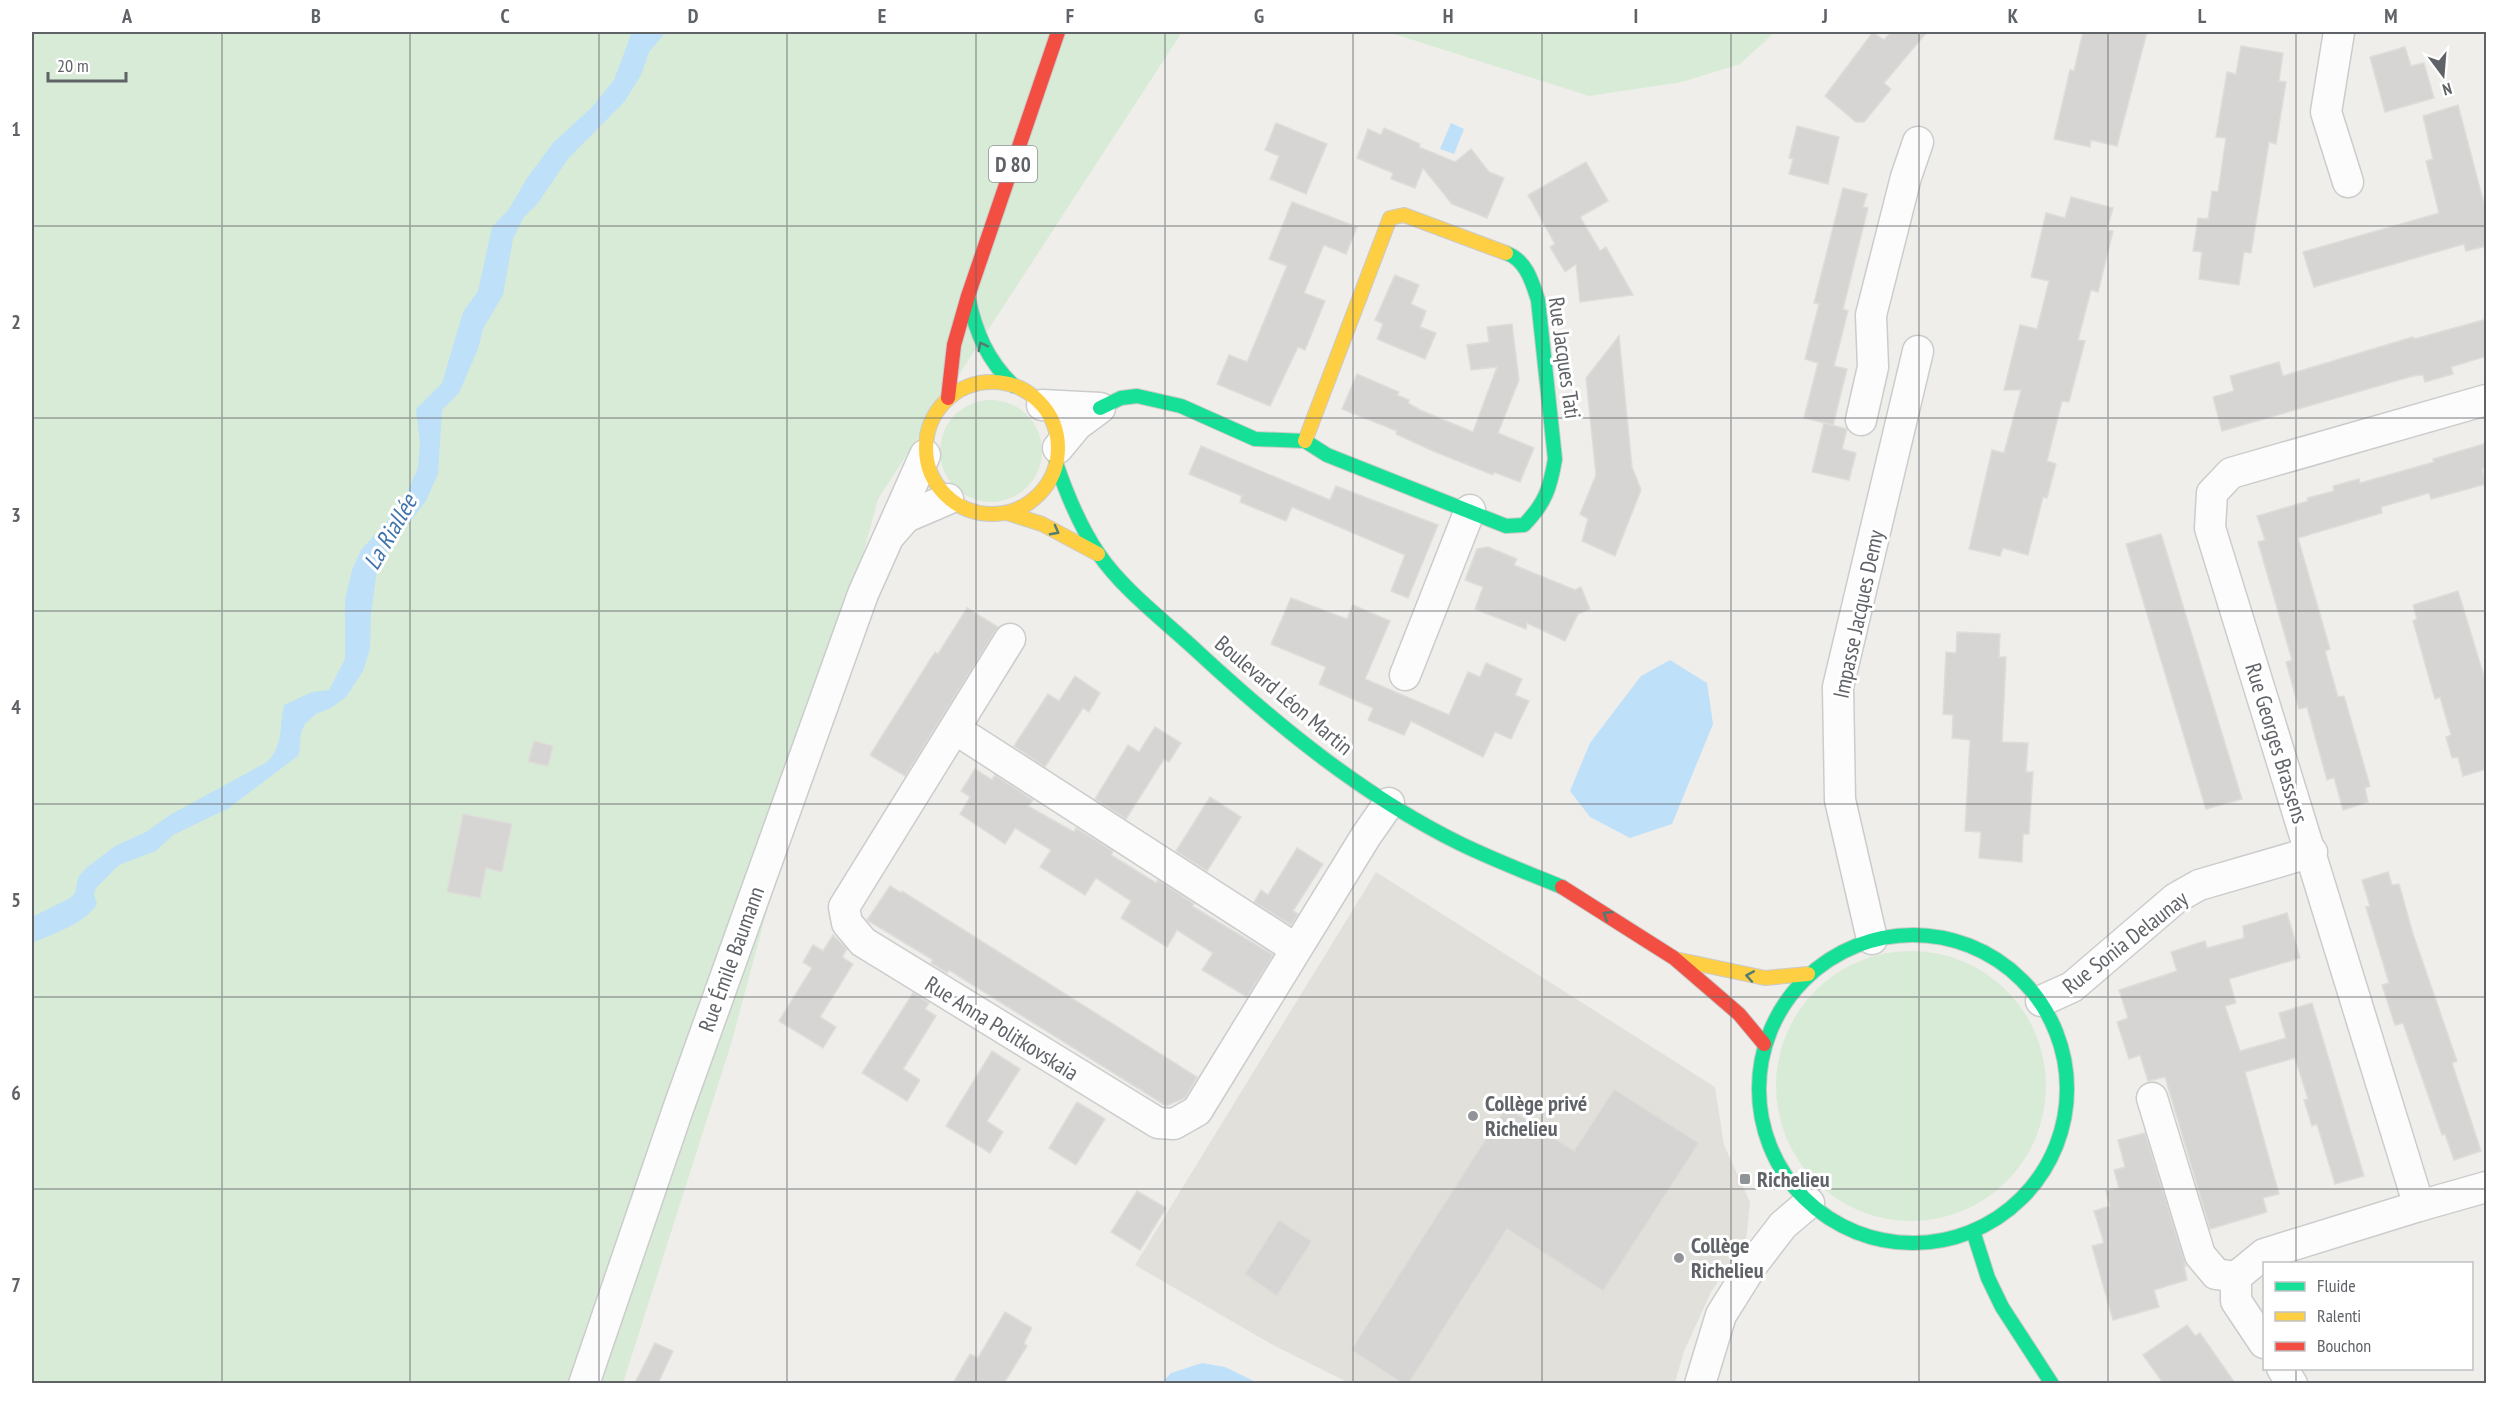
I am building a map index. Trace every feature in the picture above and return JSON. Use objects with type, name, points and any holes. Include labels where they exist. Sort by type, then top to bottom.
[{"type":"main road","name":"D 80","points":[[948,398],[954,345],[968,296],[1058,32]]},
{"type":"main road","name":"Rue Jacques Tati","points":[[1100,408],[1121,398],[1137,396],[1181,406],[1255,439],[1305,441],[1327,454],[1506,526],[1524,525],[1542,506],[1551,482],[1555,459],[1538,300],[1530,277],[1517,257],[1404,214],[1390,218],[1305,441]]},
{"type":"main road","points":[[968,296],[976,333],[994,369],[1014,386],[1031,395],[1051,418],[1057,456],[1050,481],[1039,495],[1024,507],[1007,513],[986,515],[966,510],[948,499],[933,479],[925,454],[926,434],[934,414],[948,398],[962,389],[979,383],[997,382],[1014,386]]},
{"type":"main road","name":"Boulevard Léon Martin","points":[[1057,456],[1073,511],[1099,555],[1121,580],[1258,707],[1322,758],[1389,803],[1461,844],[1564,888],[1674,958],[1739,1014],[1764,1044]]},
{"type":"main road","name":"Boulevard Léon Martin","points":[[1007,513],[1042,524],[1099,555]]},
{"type":"main road","name":"Boulevard Léon Martin","points":[[1461,844],[1516,885]]},
{"type":"main road","name":"Boulevard Léon Martin","points":[[1598,926],[1674,958],[1765,978],[1808,974]]},
{"type":"main road","points":[[1919,934],[1967,943],[2008,966],[2041,1001],[2061,1043],[2068,1088],[2061,1133],[2042,1174],[2012,1208],[1973,1231],[1930,1242],[1886,1241],[1845,1228],[1809,1203],[1781,1170],[1763,1131],[1758,1087],[1764,1044],[1781,1006],[1808,974],[1838,953],[1872,939],[1919,934]]},
{"type":"main road","points":[[1973,1231],[1988,1278],[2002,1307],[2052,1383]]},
{"type":"street","points":[[2339,32],[2326,112],[2348,182]]},
{"type":"street","points":[[1861,420],[1873,367],[1871,315],[1906,177],[1918,142]]},
{"type":"street","name":"Impasse Jacques Demy","points":[[1872,939],[1840,800],[1838,687],[1917,357],[1873,354]]},
{"type":"street","name":"Rue Georges Brassens","points":[[2419,1206],[2312,852],[2210,528],[2212,493],[2231,473],[2487,400]]},
{"type":"street","points":[[1042,405],[1100,408]]},
{"type":"street","points":[[1057,456],[1077,425],[1100,408]]},
{"type":"street","name":"Rue Émile Baumann","points":[[584,1383],[682,1098],[863,594],[925,454]]},
{"type":"street","name":"Rue Émile Baumann","points":[[886,538],[906,517],[948,499]]},
{"type":"street","points":[[1405,675],[1470,510]]},
{"type":"street","name":"Rue Anna Politkovskaia","points":[[1010,639],[844,907],[847,923],[863,942],[1158,1123],[1174,1124],[1197,1111],[1366,836],[1389,803]]},
{"type":"street","points":[[955,729],[1296,949]]},
{"type":"street","name":"Rue Sonia Delaunay","points":[[2041,1001],[2072,987],[2176,898],[2199,885],[2312,852]]},
{"type":"street","points":[[2152,1098],[2200,1255],[2216,1274],[2236,1277],[2264,1254],[2487,1187]]},
{"type":"street","points":[[1700,1383],[1721,1315],[1753,1264],[1783,1225],[1809,1203]]},
{"type":"street","points":[[2236,1277],[2236,1301],[2263,1340]]},
{"type":"street","points":[[2283,1370],[2292,1383]]},
{"type":"shaded area","name":"Collège privé Richelieu","points":[[1376,872],[1715,1087],[1724,1145],[1750,1202],[1746,1241],[1711,1292],[1684,1351],[1675,1383],[1349,1383],[1273,1345],[1135,1265]]},
{"type":"green space","points":[[32,32],[1182,32],[878,499],[731,1044],[623,1383],[32,1383]]},
{"type":"green space","points":[[1388,32],[1775,32],[1740,64],[1682,82],[1589,96]]},
{"type":"green space","points":[[991,400],[1011,404],[1027,415],[1038,431],[1042,451],[1038,471],[1027,487],[1011,498],[991,502],[971,498],[955,487],[944,471],[940,451],[944,431],[955,415],[971,404]]},
{"type":"green space","points":[[1911,951],[1937,954],[1963,961],[1997,982],[2015,1000],[2036,1034],[2043,1060],[2046,1086],[2043,1112],[2036,1138],[2015,1172],[1997,1190],[1963,1211],[1937,1218],[1911,1221],[1885,1218],[1859,1211],[1825,1190],[1807,1172],[1786,1138],[1779,1112],[1776,1086],[1779,1060],[1786,1034],[1807,1000],[1825,982],[1859,961],[1885,954]]},
{"type":"water","name":"La Riallée","points":[[632,32],[666,32],[649,52],[641,75],[625,101],[568,159],[538,203],[523,218],[513,239],[503,295],[483,329],[478,349],[459,393],[442,410],[438,474],[426,501],[387,552],[377,570],[371,614],[370,649],[363,671],[346,697],[331,708],[316,714],[305,724],[301,732],[299,755],[229,808],[173,835],[156,851],[119,865],[96,888],[94,894],[97,904],[92,911],[68,928],[32,943],[32,917],[70,898],[75,893],[78,878],[85,869],[115,846],[146,832],[170,815],[267,762],[279,742],[284,705],[312,692],[329,690],[345,659],[345,600],[352,570],[361,550],[401,506],[418,468],[420,443],[416,409],[442,383],[463,312],[478,291],[492,227],[509,209],[527,178],[553,143],[592,107],[614,80]]},
{"type":"water","points":[[1451,123],[1464,129],[1454,154],[1440,149]]},
{"type":"water","points":[[1670,660],[1707,683],[1713,724],[1672,824],[1630,838],[1590,817],[1570,791],[1590,743],[1641,676]]},
{"type":"water","points":[[1202,1363],[1225,1367],[1258,1383],[1162,1383],[1171,1373]]},
{"type":"building","points":[[1873,32],[1884,40],[1891,32],[1927,32],[1884,83],[1891,89],[1864,122],[1856,122],[1825,96]]},
{"type":"building","points":[[2083,32],[2147,32],[2117,146],[2091,140],[2090,147],[2054,139],[2070,70],[2074,71]]},
{"type":"building","points":[[2241,46],[2283,53],[2279,81],[2286,82],[2276,144],[2269,142],[2251,253],[2244,252],[2239,285],[2199,279],[2202,252],[2193,251],[2198,218],[2208,219],[2212,191],[2218,192],[2226,138],[2216,137],[2227,72],[2236,74]]},
{"type":"building","points":[[2405,47],[2411,66],[2424,63],[2434,98],[2385,112],[2370,57]]},
{"type":"building","points":[[2458,105],[2487,215],[2487,246],[2466,251],[2464,244],[2314,287],[2303,252],[2439,213],[2426,161],[2433,159],[2423,116]]},
{"type":"building","points":[[1276,123],[1327,144],[1306,194],[1270,179],[1279,156],[1265,150]]},
{"type":"building","points":[[1797,126],[1839,137],[1828,184],[1789,174],[1793,159],[1789,158]]},
{"type":"building","points":[[1384,128],[1420,144],[1419,147],[1455,162],[1471,149],[1489,172],[1504,178],[1487,218],[1452,204],[1423,168],[1415,188],[1391,179],[1393,173],[1357,158],[1368,129],[1381,135]]},
{"type":"building","points":[[1586,162],[1608,201],[1580,217],[1600,251],[1606,247],[1633,295],[1580,302],[1576,264],[1565,272],[1550,247],[1555,244],[1528,195]]},
{"type":"building","points":[[1843,188],[1867,194],[1863,207],[1868,208],[1843,309],[1848,311],[1834,366],[1847,369],[1833,425],[1804,418],[1818,363],[1805,359],[1819,304],[1814,303]]},
{"type":"building","points":[[2071,197],[2113,208],[2107,230],[2113,231],[2098,292],[2091,290],[2078,340],[2085,341],[2069,402],[2062,401],[2047,461],[2056,464],[2047,498],[2043,497],[2028,555],[2003,548],[2000,556],[1969,549],[1992,450],[2004,453],[2021,390],[2004,390],[2020,325],[2037,329],[2049,281],[2031,277],[2046,213],[2065,218]]},
{"type":"building","points":[[1292,202],[1357,227],[1346,254],[1324,245],[1322,249],[1304,293],[1325,301],[1305,350],[1298,347],[1270,406],[1217,384],[1229,355],[1247,362],[1287,266],[1269,259]]},
{"type":"building","points":[[1395,275],[1419,285],[1411,304],[1426,311],[1420,327],[1436,333],[1425,359],[1377,339],[1383,324],[1375,320]]},
{"type":"building","points":[[2487,319],[2487,356],[2451,367],[2453,374],[2425,382],[2423,375],[2413,376],[2222,431],[2213,397],[2234,391],[2230,376],[2279,362],[2283,376],[2413,337],[2414,339]]},
{"type":"building","points":[[1512,324],[1519,380],[1498,433],[1534,448],[1520,482],[1494,472],[1493,475],[1433,451],[1396,434],[1397,431],[1342,409],[1357,374],[1399,392],[1397,395],[1409,400],[1408,403],[1420,410],[1473,432],[1497,367],[1471,370],[1467,345],[1489,342],[1487,327]]},
{"type":"building","points":[[1619,336],[1632,467],[1641,490],[1615,556],[1582,541],[1588,519],[1580,514],[1596,475],[1586,378]]},
{"type":"building","points":[[1824,423],[1847,429],[1842,449],[1856,453],[1849,480],[1812,472]]},
{"type":"building","points":[[2487,443],[2487,468],[2482,469],[2486,484],[2431,499],[2429,493],[2381,507],[2382,513],[2298,538],[2330,649],[2325,651],[2338,697],[2344,696],[2370,786],[2365,788],[2368,802],[2343,810],[2334,777],[2327,780],[2307,707],[2299,709],[2286,662],[2292,660],[2258,542],[2265,540],[2257,516],[2334,491],[2333,486],[2359,479],[2360,483],[2434,462],[2433,459]]},
{"type":"building","points":[[1201,446],[1330,500],[1336,486],[1438,525],[1408,598],[1391,591],[1405,555],[1292,507],[1286,521],[1240,502],[1242,496],[1189,474]]},
{"type":"building","points":[[2161,534],[2242,799],[2206,809],[2126,544]]},
{"type":"building","points":[[1488,547],[1517,559],[1514,565],[1575,590],[1581,587],[1590,609],[1578,614],[1565,641],[1527,623],[1526,629],[1475,609],[1483,587],[1465,580],[1477,549]]},
{"type":"building","points":[[2458,591],[2487,686],[2487,769],[2463,776],[2458,757],[2452,758],[2446,737],[2451,735],[2440,697],[2435,699],[2413,621],[2417,619],[2413,605]]},
{"type":"building","points":[[1291,598],[1347,619],[1353,605],[1390,621],[1365,679],[1449,715],[1468,672],[1480,677],[1486,663],[1522,679],[1515,695],[1529,701],[1511,739],[1495,732],[1483,757],[1411,721],[1404,735],[1368,720],[1373,708],[1319,684],[1326,667],[1271,644]]},
{"type":"building","points":[[967,608],[998,627],[905,776],[870,755],[935,652],[938,654]]},
{"type":"building","points":[[1957,632],[2000,634],[1999,657],[2006,657],[2002,742],[2028,743],[2026,772],[2033,772],[2029,834],[2023,834],[2022,862],[1979,858],[1981,832],[1965,831],[1970,740],[1952,738],[1953,715],[1943,714],[1946,652],[1956,653]]},
{"type":"building","points":[[1075,676],[1100,693],[1089,712],[1083,708],[1045,767],[1014,746],[1048,694],[1059,701]]},
{"type":"building","points":[[1155,727],[1181,743],[1169,762],[1164,759],[1126,819],[1095,799],[1128,745],[1139,752]]},
{"type":"building","points":[[534,741],[553,746],[548,766],[528,762]]},
{"type":"building","points":[[975,769],[992,780],[995,775],[1033,800],[1028,806],[1074,832],[1076,828],[1113,851],[1111,855],[1156,883],[1158,880],[1194,904],[1192,906],[1273,955],[1247,997],[1202,970],[1213,953],[1177,930],[1167,947],[1121,918],[1131,901],[1096,878],[1085,895],[1040,867],[1051,850],[1015,828],[1005,844],[960,814],[970,797],[961,791]]},
{"type":"building","points":[[1210,797],[1241,817],[1207,871],[1176,851]]},
{"type":"building","points":[[463,814],[512,824],[502,872],[486,868],[480,898],[447,892]]},
{"type":"building","points":[[1297,848],[1323,864],[1293,911],[1298,914],[1291,925],[1254,902],[1261,890],[1268,895]]},
{"type":"building","points":[[2388,872],[2392,885],[2399,884],[2413,934],[2457,1061],[2452,1063],[2481,1151],[2454,1160],[2445,1134],[2442,1135],[2403,1023],[2395,1025],[2382,985],[2389,983],[2366,907],[2370,906],[2362,880]]},
{"type":"building","points":[[890,886],[901,893],[902,891],[1197,1077],[1185,1098],[1166,1106],[949,970],[947,973],[931,963],[933,960],[867,920]]},
{"type":"building","points":[[2287,913],[2300,958],[2229,979],[2236,1003],[2225,1006],[2240,1051],[2286,1038],[2279,1013],[2312,1003],[2364,1176],[2335,1184],[2317,1124],[2312,1126],[2304,1100],[2308,1099],[2295,1058],[2245,1072],[2279,1194],[2263,1198],[2267,1212],[2210,1229],[2165,1077],[2148,1081],[2140,1055],[2129,1059],[2117,1022],[2128,1018],[2119,990],[2177,971],[2171,952],[2205,941],[2207,948],[2244,938],[2243,926]]},
{"type":"building","points":[[833,935],[847,949],[842,957],[853,964],[820,1017],[836,1027],[823,1048],[779,1021],[812,968],[803,962],[813,945],[823,951]]},
{"type":"building","points":[[913,993],[929,1003],[925,1009],[936,1016],[903,1069],[920,1080],[907,1101],[862,1073]]},
{"type":"building","points":[[992,1051],[1020,1069],[987,1121],[1003,1132],[990,1153],[946,1126]]},
{"type":"building","points":[[1614,1089],[1699,1143],[1603,1291],[1507,1229],[1409,1383],[1402,1383],[1351,1350],[1506,1107],[1574,1151]]},
{"type":"building","points":[[1077,1102],[1105,1119],[1076,1165],[1049,1148]]},
{"type":"building","points":[[2145,1133],[2186,1266],[2184,1266],[2187,1280],[2154,1290],[2159,1307],[2113,1320],[2092,1246],[2104,1243],[2094,1211],[2110,1206],[2106,1191],[2119,1188],[2114,1170],[2125,1167],[2118,1140]]},
{"type":"building","points":[[1137,1191],[1166,1208],[1140,1250],[1111,1232]]},
{"type":"building","points":[[1279,1220],[1312,1241],[1277,1296],[1245,1274]]},
{"type":"building","points":[[1005,1312],[1032,1328],[1024,1343],[1027,1346],[1004,1383],[953,1383],[970,1354],[978,1358]]},
{"type":"building","points":[[2187,1325],[2195,1336],[2200,1333],[2235,1383],[2163,1383],[2143,1355]]},
{"type":"building","points":[[655,1343],[673,1351],[658,1383],[635,1383]]},
{"type":"traffic: fast","points":[[1100,408],[1121,398],[1137,396],[1181,406],[1255,439],[1305,441],[1327,455],[1506,526],[1524,525],[1546,495],[1555,459],[1538,300],[1531,279],[1523,266],[1513,256],[1506,253]]},
{"type":"traffic: fast","points":[[968,297],[984,345],[997,366],[1014,386]]},
{"type":"traffic: fast","points":[[1056,463],[1079,521],[1098,553],[1119,579],[1145,605],[1291,733],[1356,782],[1425,825],[1498,861],[1562,887]]},
{"type":"traffic: fast","points":[[1913,935],[1943,938],[1972,947],[1999,961],[2022,980],[2041,1003],[2055,1030],[2064,1059],[2067,1089],[2064,1119],[2055,1148],[2041,1175],[2022,1198],[1999,1217],[1972,1231],[1943,1240],[1913,1243],[1883,1240],[1854,1231],[1827,1217],[1804,1198],[1785,1175],[1771,1148],[1762,1119],[1759,1089],[1762,1059],[1771,1030],[1785,1003],[1804,980],[1827,961],[1854,947],[1883,938],[1913,935]]},
{"type":"traffic: fast","points":[[1973,1231],[1988,1278],[2002,1307],[2052,1384]]},
{"type":"traffic: slow","points":[[1305,441],[1390,218],[1404,215],[1506,253]]},
{"type":"traffic: slow","points":[[992,382],[1017,387],[1039,401],[1053,423],[1058,448],[1053,473],[1039,495],[1017,509],[992,514],[967,509],[945,495],[931,473],[926,448],[931,423],[945,401],[967,387],[992,382]]},
{"type":"traffic: slow","points":[[1007,513],[1042,524],[1098,554]]},
{"type":"traffic: slow","points":[[1680,960],[1765,978],[1808,974]]},
{"type":"traffic: jam","points":[[948,398],[954,345],[968,296],[1058,32]]},
{"type":"traffic: jam","points":[[1562,887],[1674,958],[1739,1014],[1764,1044]]},
{"type":"place","name":"Collège privé Richelieu","points":[[1473,1116]]},
{"type":"place","name":"Richelieu","points":[[1745,1179]]},
{"type":"place","name":"Collège Richelieu","points":[[1679,1258]]}]
